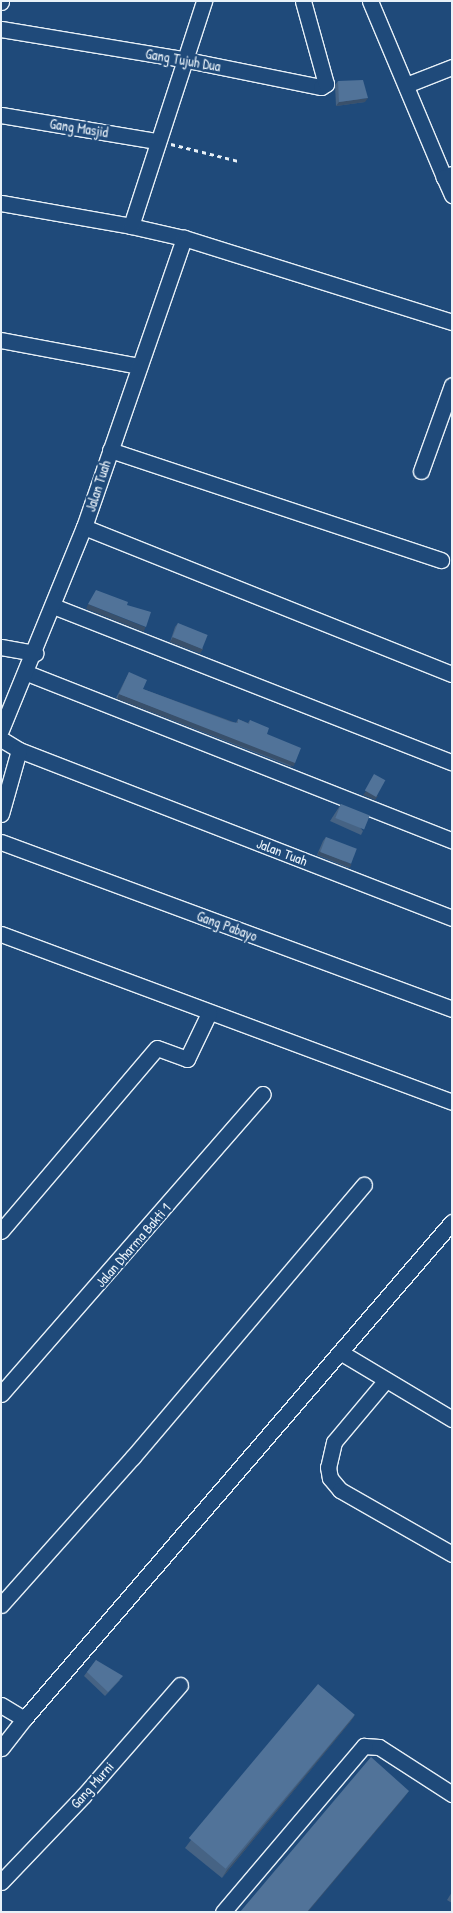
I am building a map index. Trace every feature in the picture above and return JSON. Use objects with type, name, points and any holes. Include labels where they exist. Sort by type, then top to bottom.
[{"type":"street","points":[[131,226],[182,59],[204,1]]},
{"type":"street","name":"Gang Tujuh Dua","points":[[1,29],[182,59],[321,87],[326,84],[304,1]]},
{"type":"street","points":[[370,1],[448,176],[452,195]]},
{"type":"street","points":[[406,85],[452,67]]},
{"type":"street","name":"Gang Masjid","points":[[1,115],[157,141]]},
{"type":"street","points":[[1,204],[131,226],[184,238],[452,322]]},
{"type":"street","name":"Jalan Tuah","points":[[1,730],[9,694],[27,673],[84,527],[138,366],[184,238]]},
{"type":"street","points":[[1,340],[138,366]]},
{"type":"street","points":[[421,471],[452,385]]},
{"type":"street","points":[[110,450],[441,560]]},
{"type":"street","points":[[84,527],[452,674]]},
{"type":"street","points":[[53,606],[452,762]]},
{"type":"street","points":[[1,647],[35,653]]},
{"type":"street","points":[[27,673],[452,840]]},
{"type":"street","name":"Jalan Tuah","points":[[1,739],[19,750],[452,918]]},
{"type":"street","points":[[1,814],[4,788],[19,750]]},
{"type":"street","name":"Gang Pabayo","points":[[1,842],[452,1009]]},
{"type":"street","points":[[1,934],[452,1102]]},
{"type":"street","points":[[1,1231],[157,1048],[186,1059],[209,1013]]},
{"type":"street","name":"Jalan Dharma Bakti 1","points":[[1,1394],[263,1094]]},
{"type":"street","points":[[1,1605],[133,1457],[364,1185]]},
{"type":"street","points":[[1,1748],[452,1222]]},
{"type":"street","points":[[340,1352],[452,1419]]},
{"type":"street","points":[[386,1380],[334,1442],[328,1467],[330,1478],[340,1490],[452,1554]]},
{"type":"street","name":"Gang Murni","points":[[1,1882],[84,1795],[180,1684]]},
{"type":"street","points":[[1,1705],[24,1719]]},
{"type":"street","points":[[223,1912],[364,1746],[379,1747],[452,1794]]},
{"type":"path","points":[[157,141],[238,161]]},
{"type":"building","points":[[363,80],[368,98],[339,102],[338,81]]},
{"type":"building","points":[[96,590],[128,602],[127,605],[151,612],[146,627],[88,604]]},
{"type":"building","points":[[178,623],[208,635],[202,649],[172,637]]},
{"type":"building","points":[[129,672],[147,680],[143,689],[231,722],[238,723],[238,719],[249,724],[250,720],[269,728],[267,734],[301,748],[295,763],[119,694]]},
{"type":"building","points":[[374,774],[385,780],[376,797],[365,791]]},
{"type":"building","points":[[341,804],[370,816],[364,830],[335,818]]},
{"type":"building","points":[[326,837],[357,849],[351,864],[320,852]]},
{"type":"building","points":[[96,1660],[123,1676],[108,1692],[87,1672]]},
{"type":"building","points":[[318,1684],[355,1715],[226,1869],[189,1838]]},
{"type":"building","points":[[371,1757],[409,1791],[307,1912],[240,1912]]}]
